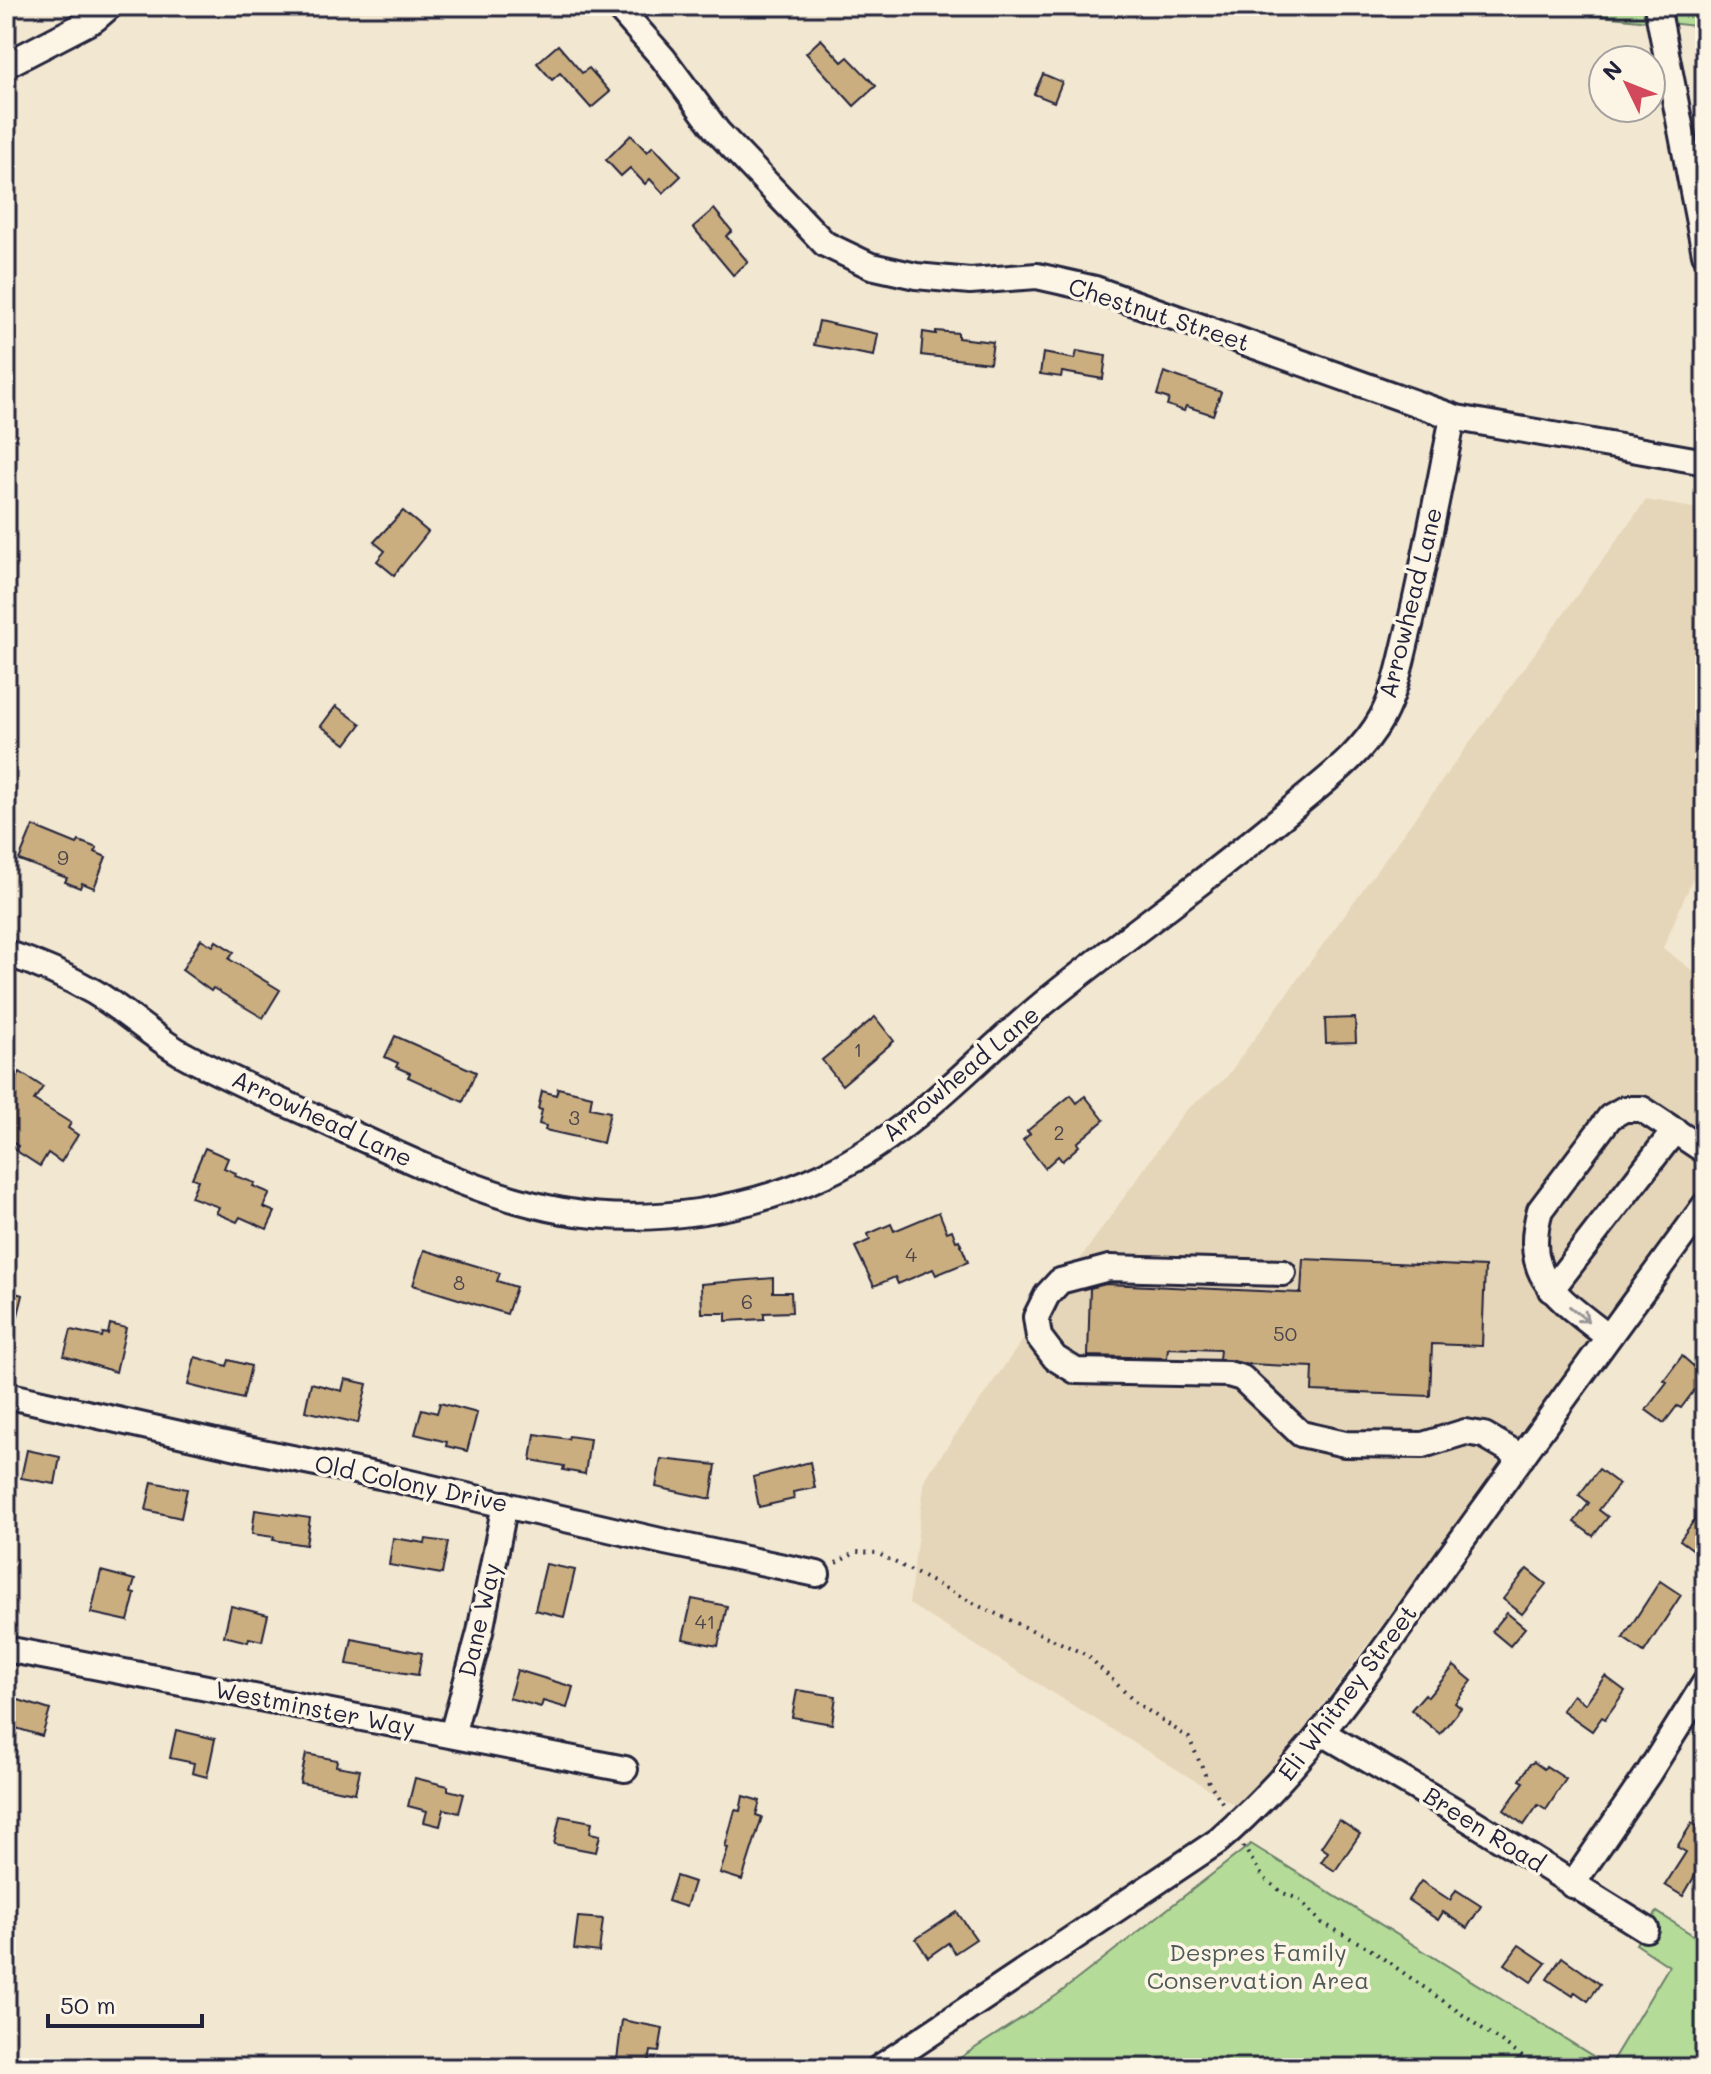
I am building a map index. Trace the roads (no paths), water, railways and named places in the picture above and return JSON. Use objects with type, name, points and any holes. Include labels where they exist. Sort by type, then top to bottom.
[{"type":"street","points":[[6,65],[95,19],[110,6]]},
{"type":"street","name":"Chestnut Street","points":[[617,6],[663,58],[717,131],[825,244],[871,266],[916,276],[970,281],[1037,276],[1095,289],[1453,417],[1705,462]]},
{"type":"street","points":[[1657,6],[1704,243]]},
{"type":"street","name":"Arrowhead Lane","points":[[6,953],[31,961],[93,992],[178,1051],[424,1167],[511,1199],[565,1211],[612,1216],[658,1216],[718,1207],[787,1189],[827,1174],[907,1125],[1043,1004],[1231,861],[1344,765],[1369,738],[1384,714],[1396,680],[1453,417]]},
{"type":"street","points":[[1608,1337],[1542,1279],[1534,1249],[1540,1210],[1610,1117],[1624,1109],[1642,1109],[1705,1151]]},
{"type":"street","points":[[1551,1290],[1675,1130]]},
{"type":"street","name":"Eli Whitney Street","points":[[879,2068],[1175,1871],[1238,1823],[1285,1778],[1705,1205]]},
{"type":"street","points":[[1283,1273],[1109,1268],[1077,1275],[1060,1281],[1047,1295],[1036,1317],[1039,1337],[1055,1358],[1076,1371],[1228,1374],[1242,1378],[1301,1434],[1345,1444],[1423,1445],[1465,1432],[1484,1435],[1522,1457]]},
{"type":"street","name":"Old Colony Drive","points":[[6,1395],[817,1574]]},
{"type":"street","name":"Dane Way","points":[[452,1735],[480,1632],[505,1504]]},
{"type":"street","name":"Westminster Way","points":[[6,1649],[625,1769]]},
{"type":"street","points":[[1572,1885],[1648,1774],[1705,1683]]},
{"type":"street","name":"Breen Road","points":[[1321,1732],[1646,1929]]},
{"type":"park label","name":"Despres Family Conservation Area","points":[[1258,1967]]}]
